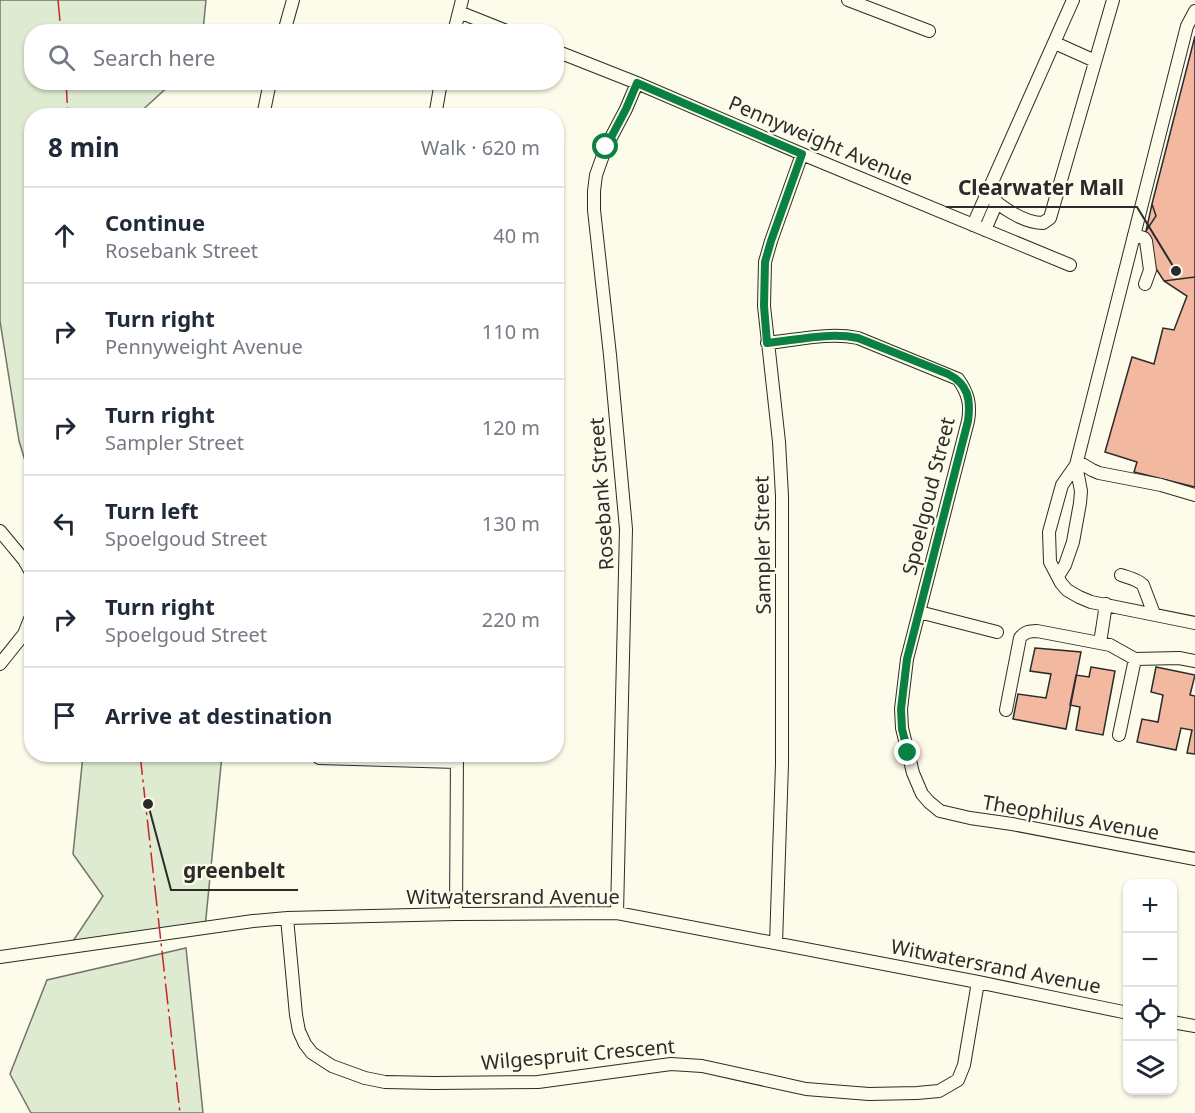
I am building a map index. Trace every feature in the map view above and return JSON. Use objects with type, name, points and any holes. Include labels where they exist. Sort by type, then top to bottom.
[{"type":"street","points":[[286,24],[293,0]]},
{"type":"street","points":[[848,0],[928,31]]},
{"type":"street","points":[[979,228],[1073,0]]},
{"type":"street","points":[[992,199],[1033,222],[1043,223],[1050,218],[1113,0]]},
{"type":"street","points":[[456,24],[461,6],[494,24]]},
{"type":"street","points":[[1195,12],[1187,26],[1076,463],[1062,485],[1048,532],[1050,562],[1067,590],[1091,602],[1195,623]]},
{"type":"street","points":[[1055,43],[1095,61]]},
{"type":"street","name":"Pennyweight Avenue","points":[[564,54],[1070,265]]},
{"type":"street","name":"Rosebank Street","points":[[617,913],[626,529],[594,191],[596,175],[606,147],[637,83]]},
{"type":"street","points":[[265,108],[268,90]]},
{"type":"street","points":[[436,108],[440,90]]},
{"type":"street","name":"Sampler Street","points":[[776,943],[782,764],[782,496],[780,442],[764,306],[765,262],[802,154]]},
{"type":"street","points":[[1134,235],[1146,241],[1150,270],[1145,284]]},
{"type":"street","name":"Spoelgoud Street","points":[[767,343],[834,335],[858,338],[958,379],[969,398],[968,421],[907,659],[901,709],[902,729],[913,773],[922,794],[940,810]]},
{"type":"street","points":[[1076,463],[1099,473],[1161,485],[1195,495]]},
{"type":"street","points":[[1058,576],[1065,565],[1073,542],[1080,503],[1081,491],[1076,463]]},
{"type":"street","points":[[0,531],[24,560]]},
{"type":"street","points":[[1121,575],[1143,585],[1154,614]]},
{"type":"street","points":[[1103,644],[1111,606]]},
{"type":"street","points":[[919,612],[997,633]]},
{"type":"street","points":[[1006,710],[1020,638],[1025,632],[1037,631],[1103,644],[1135,658],[1179,658],[1195,661]]},
{"type":"street","points":[[0,664],[24,634]]},
{"type":"street","points":[[1119,735],[1135,658]]},
{"type":"street","points":[[456,914],[457,762]]},
{"type":"street","name":"Theophilus Avenue","points":[[940,810],[970,818],[1195,859]]},
{"type":"street","name":"Witwatersrand Avenue","points":[[0,957],[222,924],[287,918],[617,913],[1123,1011]]},
{"type":"street","name":"Wilgespruit Crescent","points":[[287,918],[296,1015],[299,1031],[305,1044],[312,1053],[333,1066],[365,1078],[385,1082],[538,1082],[670,1064],[702,1066],[806,1089],[868,1094],[939,1091],[958,1080],[964,1065],[978,982]]},
{"type":"street","points":[[1177,1023],[1195,1026]]},
{"type":"green space","points":[[0,0],[206,0],[204,24],[24,24],[24,90],[164,90],[145,108],[24,108],[24,457],[19,441],[0,321]]},
{"type":"green space","points":[[82,762],[221,762],[205,928],[69,947],[103,896],[73,854]]},
{"type":"green space","points":[[186,948],[203,1113],[31,1113],[10,1074],[47,980]]},
{"type":"building","points":[[1195,36],[1195,487],[1134,472],[1137,462],[1105,452],[1132,357],[1154,364],[1163,328],[1174,330],[1187,296],[1164,281],[1151,261],[1146,231]]},
{"type":"building","points":[[1195,36],[1195,277],[1164,281],[1151,261],[1146,231],[1156,216],[1152,204]]},
{"type":"building","points":[[1035,648],[1081,652],[1066,729],[1013,719],[1018,694],[1046,698],[1051,674],[1030,671]]},
{"type":"building","points":[[1091,667],[1115,671],[1103,735],[1076,730],[1080,707],[1070,705],[1076,675],[1089,677]]},
{"type":"building","points":[[1156,667],[1195,675],[1190,695],[1195,696],[1195,754],[1187,753],[1192,730],[1181,728],[1176,750],[1137,742],[1142,719],[1158,722],[1163,695],[1151,692]]},
{"type":"power","points":[[58,0],[60,24]]},
{"type":"power","points":[[66,90],[68,108]]},
{"type":"power","points":[[141,762],[180,1113]]},
{"type":"place","name":"Clearwater Mall","points":[[1176,271]]},
{"type":"place","name":"greenbelt","points":[[148,804]]},
{"type":"route","points":[[606,147],[637,83],[802,154],[765,262],[764,306],[767,343],[845,335],[948,374],[958,379],[965,388],[969,398],[968,421],[907,659],[901,709],[902,729],[908,753]]}]
